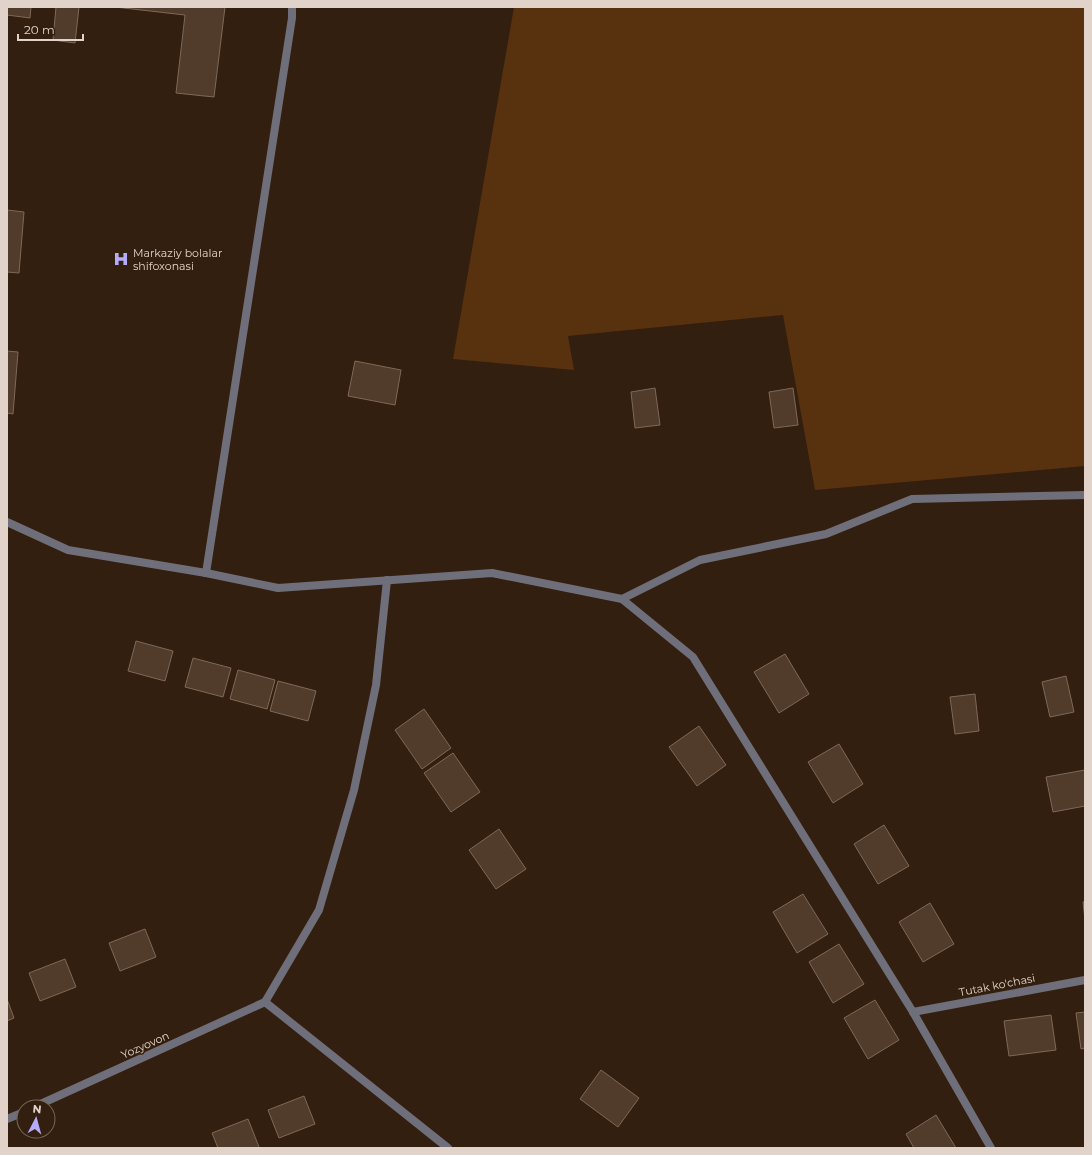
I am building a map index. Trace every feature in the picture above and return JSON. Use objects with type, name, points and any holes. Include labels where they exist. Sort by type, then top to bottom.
[{"type":"street","points":[[206,573],[292,18],[292,7]]},
{"type":"street","points":[[622,599],[700,560],[826,534],[912,499],[1085,495]]},
{"type":"street","points":[[7,522],[68,550],[206,573],[278,588],[492,573],[622,599],[693,657],[913,1012],[991,1148]]},
{"type":"street","points":[[387,580],[376,685],[354,790],[319,910],[265,1002],[448,1148]]},
{"type":"street","name":"Tutak ko'chasi","points":[[913,1012],[1085,980]]},
{"type":"street","name":"Yozyovon","points":[[52,1099],[265,1002]]},
{"type":"shaded area","points":[[514,7],[1085,7],[1085,466],[815,490],[783,315],[568,336],[574,370],[453,359]]},
{"type":"building","points":[[7,7],[31,7],[30,18],[7,15]]},
{"type":"building","points":[[56,7],[79,7],[75,43],[53,40]]},
{"type":"building","points":[[115,7],[225,7],[214,97],[176,93],[185,15]]},
{"type":"building","points":[[7,210],[24,212],[19,273],[7,272]]},
{"type":"building","points":[[7,351],[18,352],[13,414],[7,413]]},
{"type":"building","points":[[355,361],[401,370],[395,405],[348,396]]},
{"type":"building","points":[[655,388],[660,425],[635,428],[631,392]]},
{"type":"building","points":[[793,388],[798,425],[774,428],[769,392]]},
{"type":"building","points":[[136,641],[173,651],[165,681],[128,671]]},
{"type":"building","points":[[785,654],[809,694],[779,713],[754,672]]},
{"type":"building","points":[[193,658],[231,668],[223,697],[185,687]]},
{"type":"building","points":[[238,670],[275,680],[267,709],[230,699]]},
{"type":"building","points":[[1066,676],[1074,712],[1050,717],[1042,682]]},
{"type":"building","points":[[278,681],[316,691],[308,721],[270,711]]},
{"type":"building","points":[[975,694],[979,731],[955,734],[950,697]]},
{"type":"building","points":[[424,709],[451,748],[422,769],[395,730]]},
{"type":"building","points":[[699,726],[726,765],[697,786],[669,747]]},
{"type":"building","points":[[839,744],[863,784],[833,803],[808,762]]},
{"type":"building","points":[[453,753],[480,792],[451,812],[424,773]]},
{"type":"building","points":[[1085,770],[1085,806],[1053,812],[1046,777]]},
{"type":"building","points":[[884,825],[909,866],[878,884],[854,844]]},
{"type":"building","points":[[499,829],[526,869],[496,889],[469,850]]},
{"type":"building","points":[[803,894],[828,934],[797,953],[773,912]]},
{"type":"building","points":[[1085,901],[1085,920],[1083,902]]},
{"type":"building","points":[[930,903],[954,944],[923,962],[899,922]]},
{"type":"building","points":[[145,929],[156,957],[120,971],[109,943]]},
{"type":"building","points":[[839,944],[864,984],[833,1003],[809,962]]},
{"type":"building","points":[[65,959],[76,987],[40,1001],[29,973]]},
{"type":"building","points":[[7,999],[14,1018],[7,1021]]},
{"type":"building","points":[[875,1000],[899,1040],[868,1059],[844,1018]]},
{"type":"building","points":[[1085,1012],[1085,1048],[1081,1049],[1076,1013]]},
{"type":"building","points":[[1051,1015],[1056,1050],[1009,1056],[1004,1021]]},
{"type":"building","points":[[601,1070],[639,1098],[618,1127],[580,1099]]},
{"type":"building","points":[[304,1096],[315,1124],[279,1138],[268,1110]]},
{"type":"building","points":[[936,1115],[956,1148],[914,1148],[906,1134]]},
{"type":"building","points":[[248,1119],[259,1147],[218,1148],[212,1133]]},
{"type":"place","name":"Markaziy bolalar shifoxonasi","points":[[121,259]]}]
